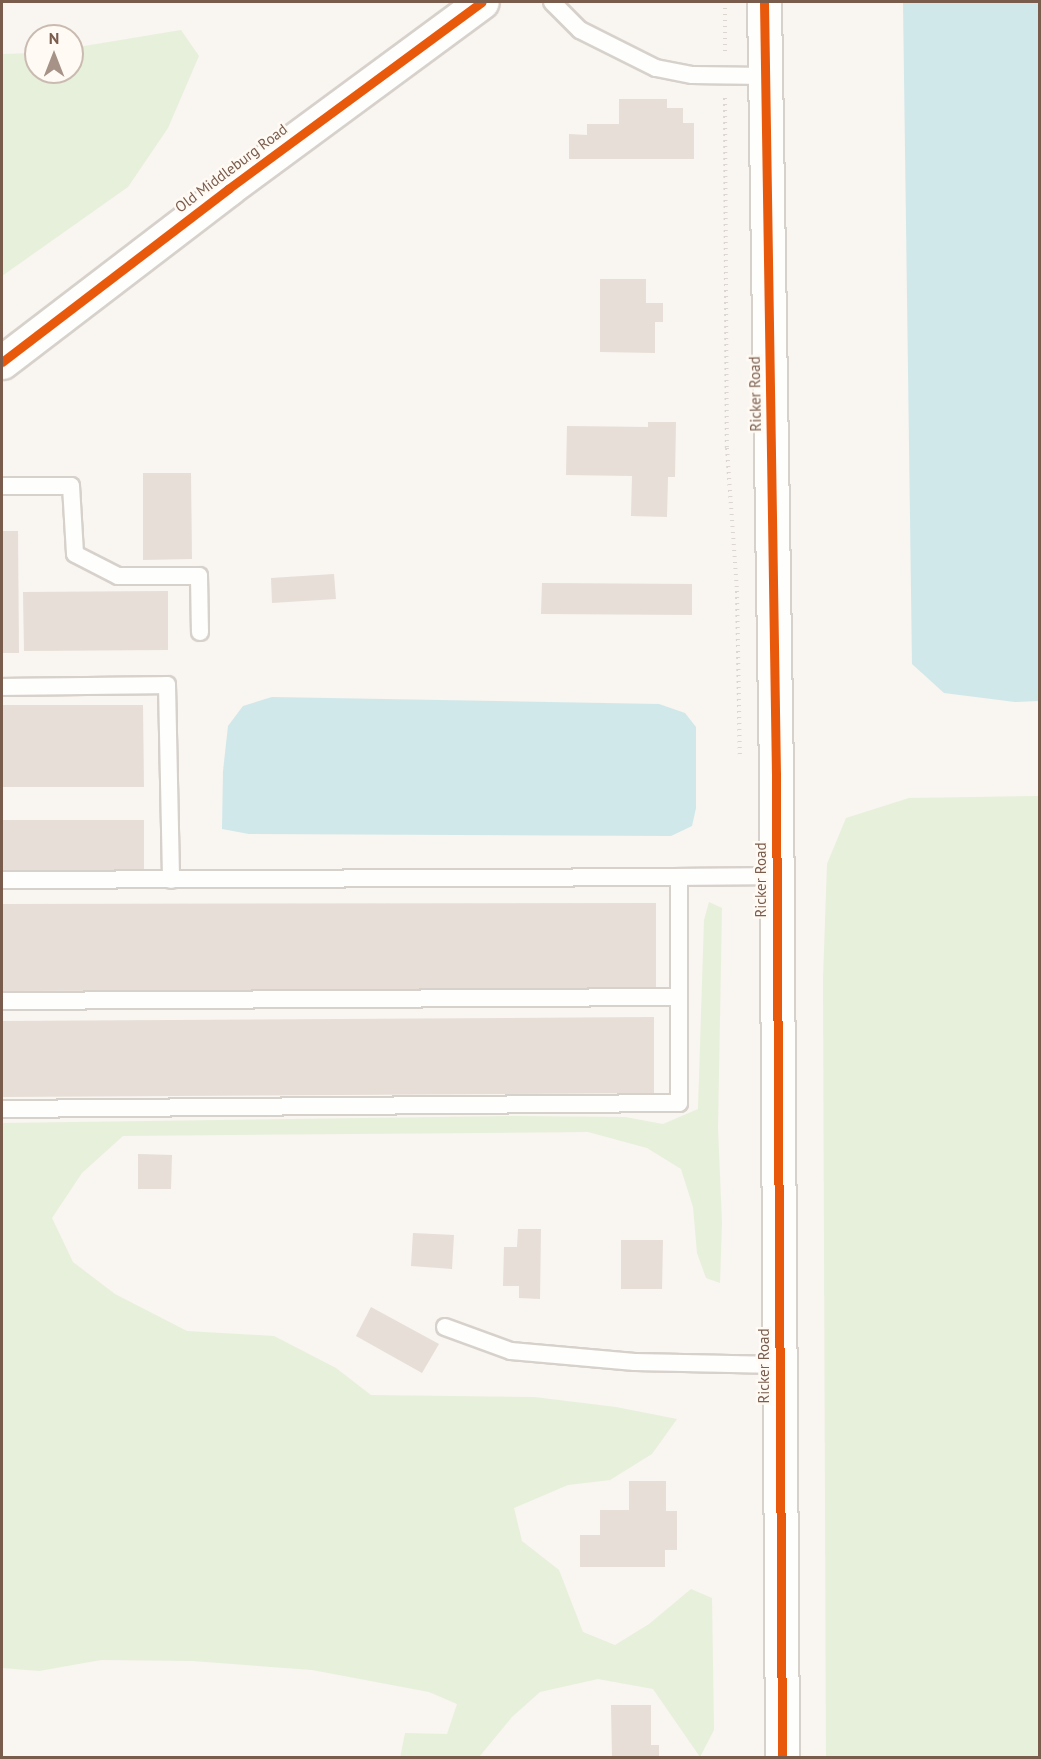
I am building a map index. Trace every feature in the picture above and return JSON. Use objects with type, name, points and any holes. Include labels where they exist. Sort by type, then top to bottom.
[{"type":"street","name":"Old Middleburg Road","points":[[2,362],[228,189],[482,2]]},
{"type":"street","name":"Ricker Road","points":[[764,2],[776,876],[782,1758]]},
{"type":"lane","points":[[552,2],[580,30],[656,68],[692,75],[765,76]]},
{"type":"lane","points":[[2,486],[71,486],[75,554],[118,576],[198,576],[200,632]]},
{"type":"lane","points":[[2,687],[167,685],[171,880]]},
{"type":"lane","points":[[2,880],[776,876]]},
{"type":"lane","points":[[2,1109],[680,1103],[680,878]]},
{"type":"lane","points":[[2,1000],[680,997]]},
{"type":"lane","points":[[446,1327],[511,1351],[635,1362],[779,1365]]},
{"type":"green space","points":[[181,30],[199,56],[168,128],[128,187],[2,276],[2,54],[24,53],[24,84],[84,84],[84,46]]},
{"type":"green space","points":[[1039,796],[1039,1757],[826,1757],[823,979],[827,864],[846,818],[909,798]]},
{"type":"green space","points":[[709,902],[722,908],[718,1128],[722,1223],[720,1283],[706,1278],[697,1253],[693,1207],[681,1169],[647,1148],[588,1132],[123,1136],[82,1173],[52,1218],[73,1262],[115,1294],[187,1331],[274,1336],[336,1368],[371,1395],[534,1397],[616,1407],[677,1419],[652,1454],[610,1480],[568,1485],[514,1508],[522,1541],[559,1570],[583,1632],[615,1645],[649,1624],[691,1589],[712,1598],[714,1730],[700,1757],[653,1689],[598,1679],[540,1692],[512,1717],[479,1757],[400,1758],[405,1733],[447,1734],[457,1704],[429,1692],[312,1670],[192,1661],[101,1660],[39,1671],[2,1668],[2,1123],[517,1116],[625,1117],[663,1124],[698,1109],[704,920]]},
{"type":"water","points":[[903,2],[1039,2],[1039,701],[1015,702],[944,693],[912,664]]},
{"type":"water","points":[[272,697],[659,704],[685,713],[696,727],[696,808],[692,826],[671,836],[249,834],[222,829],[223,771],[228,726],[243,706]]},
{"type":"building","points":[[619,99],[667,99],[667,108],[683,108],[683,123],[694,123],[694,159],[569,159],[569,134],[587,135],[587,124],[619,124]]},
{"type":"building","points":[[600,279],[646,279],[646,303],[663,303],[663,322],[655,322],[655,353],[600,352]]},
{"type":"building","points":[[648,422],[676,422],[675,477],[668,477],[667,517],[631,516],[632,476],[566,475],[567,426],[648,427]]},
{"type":"building","points":[[143,473],[191,473],[192,559],[143,560]]},
{"type":"building","points":[[2,531],[18,531],[19,653],[2,653]]},
{"type":"building","points":[[334,574],[336,599],[272,603],[271,578]]},
{"type":"building","points":[[542,583],[692,584],[692,615],[541,614]]},
{"type":"building","points":[[168,591],[168,650],[24,651],[23,592]]},
{"type":"building","points":[[2,705],[143,705],[144,787],[2,787]]},
{"type":"building","points":[[2,820],[144,820],[144,870],[2,870]]},
{"type":"building","points":[[656,903],[656,990],[2,991],[2,904]]},
{"type":"building","points":[[654,1017],[654,1093],[2,1097],[2,1021]]},
{"type":"building","points":[[138,1154],[172,1155],[171,1189],[138,1189]]},
{"type":"building","points":[[518,1229],[541,1229],[540,1299],[519,1298],[519,1286],[503,1286],[504,1247],[517,1247]]},
{"type":"building","points":[[413,1233],[454,1235],[452,1269],[411,1266]]},
{"type":"building","points":[[621,1240],[663,1240],[662,1289],[621,1289]]},
{"type":"building","points":[[371,1307],[439,1344],[422,1373],[356,1336]]},
{"type":"building","points":[[629,1481],[666,1481],[666,1511],[677,1511],[677,1550],[665,1550],[665,1567],[580,1567],[580,1535],[600,1535],[600,1510],[629,1510]]},
{"type":"building","points":[[611,1705],[651,1705],[651,1745],[659,1745],[659,1758],[612,1758]]},
{"type":"cycle path","points":[[2,362],[228,189],[482,2]]},
{"type":"cycle path","points":[[764,2],[776,774],[782,1758]]}]
